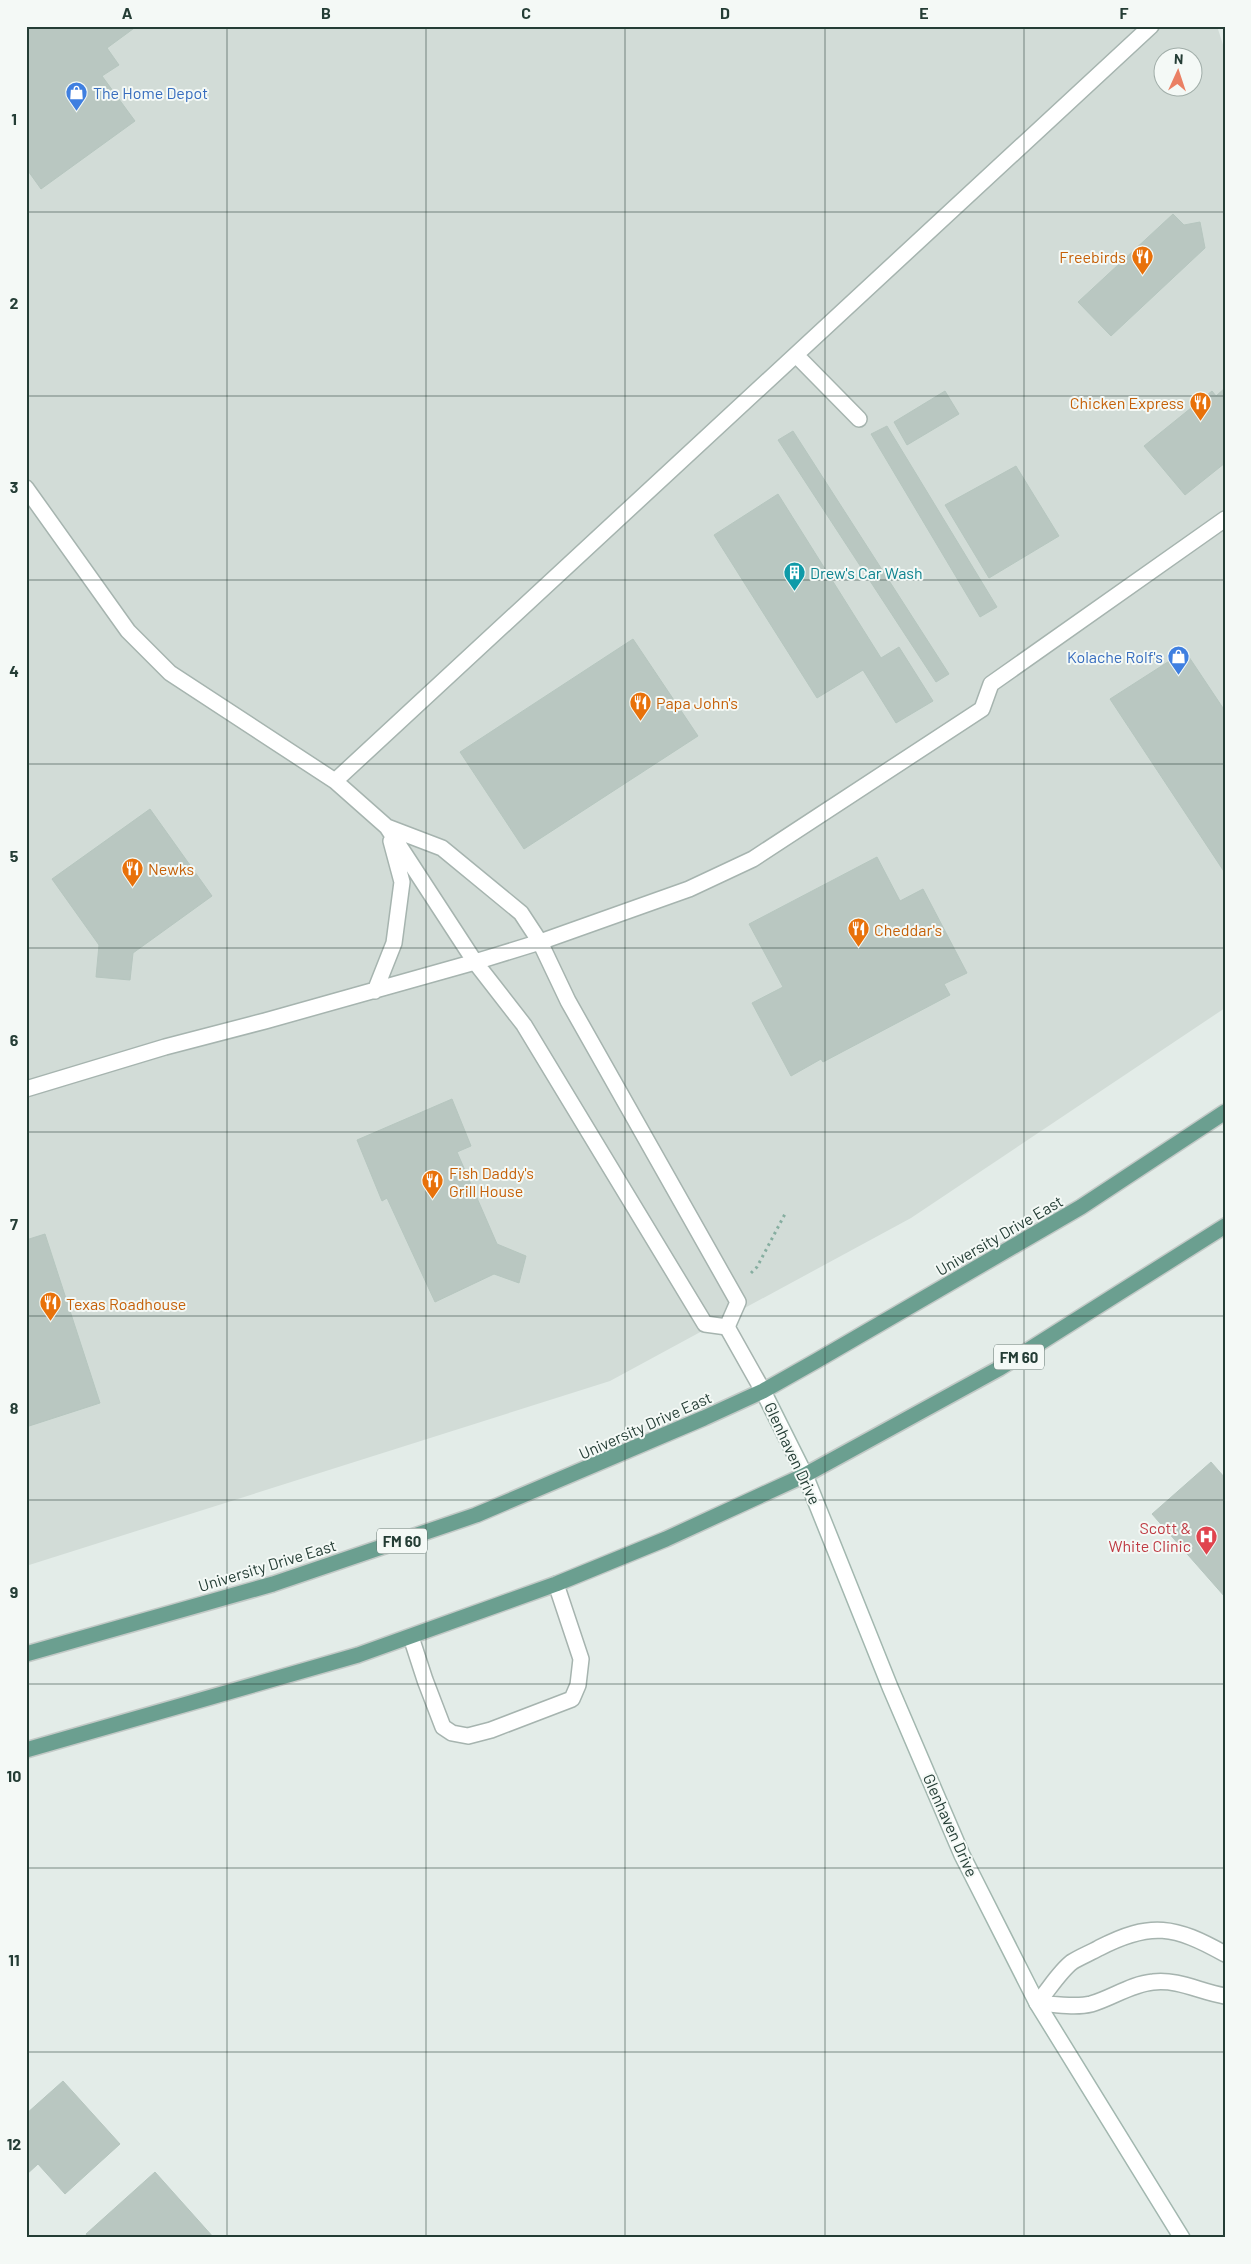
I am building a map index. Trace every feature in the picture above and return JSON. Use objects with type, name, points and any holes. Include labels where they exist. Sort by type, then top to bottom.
[{"type":"main road","name":"University Drive East","points":[[26,1654],[273,1584],[476,1515],[764,1391],[1081,1208],[1225,1112]]},
{"type":"main road","name":"FM 60","points":[[26,1750],[358,1655],[556,1584],[666,1539],[805,1475],[1000,1368],[1225,1226]]},
{"type":"street","points":[[335,781],[1151,26]]},
{"type":"street","points":[[796,354],[859,418]]},
{"type":"street","points":[[26,488],[128,631],[170,673],[335,781],[387,827],[475,962],[524,1025],[704,1324],[727,1327],[738,1302],[568,1001],[540,942],[521,913],[442,848],[387,827]]},
{"type":"street","points":[[26,1089],[164,1047],[375,991],[475,962],[540,942],[690,889],[752,859],[982,709],[991,684],[1225,519]]},
{"type":"street","points":[[375,991],[394,942],[402,882],[387,827]]},
{"type":"street","name":"Glenhaven Drive","points":[[727,1327],[764,1391],[805,1475],[890,1687],[958,1846],[1037,2003],[1182,2238]]},
{"type":"street","points":[[411,1637],[443,1727],[452,1733],[468,1736],[491,1730],[572,1699],[578,1685],[581,1659],[556,1584]]},
{"type":"street","points":[[1037,2003],[1071,1963],[1124,1935],[1149,1930],[1170,1930],[1197,1939],[1225,1954]]},
{"type":"street","points":[[1037,2003],[1088,2005],[1132,1987],[1152,1982],[1172,1981],[1225,1996]]},
{"type":"path","points":[[747,1277],[757,1267],[785,1214]]},
{"type":"shaded area","points":[[26,26],[1217,26],[1225,51],[1225,1008],[911,1218],[610,1381],[26,1566]]},
{"type":"building","name":"The Home Depot","points":[[26,26],[137,26],[107,48],[119,65],[102,76],[135,121],[41,189],[26,168]]},
{"type":"building","name":"Freebirds","points":[[1173,214],[1184,225],[1200,222],[1205,248],[1111,336],[1078,302]]},
{"type":"building","name":"Chicken Express","points":[[1225,388],[1225,463],[1185,495],[1144,446],[1212,391],[1216,396]]},
{"type":"building","points":[[945,391],[959,414],[907,445],[894,422]]},
{"type":"building","points":[[887,426],[997,607],[980,617],[871,434]]},
{"type":"building","points":[[793,431],[949,674],[936,682],[778,440]]},
{"type":"building","points":[[1016,466],[1059,536],[989,578],[945,505]]},
{"type":"building","name":"Drew's Car Wash","points":[[778,494],[881,658],[899,647],[933,701],[896,723],[863,670],[817,698],[714,535]]},
{"type":"building","points":[[633,639],[698,736],[524,849],[460,752]]},
{"type":"building","points":[[1185,651],[1225,711],[1225,873],[1110,699]]},
{"type":"building","name":"Newks","points":[[150,809],[212,896],[133,953],[130,980],[96,977],[99,945],[52,879]]},
{"type":"building","name":"Cheddar's","points":[[877,857],[900,901],[923,889],[967,973],[944,984],[950,995],[823,1062],[821,1059],[791,1076],[752,1003],[783,987],[749,924]]},
{"type":"building","name":"Fish Daddy's Grill House","points":[[452,1099],[471,1146],[457,1152],[497,1244],[526,1256],[519,1283],[494,1274],[435,1302],[387,1198],[382,1201],[357,1140]]},
{"type":"building","name":"Texas Roadhouse","points":[[45,1234],[100,1403],[26,1427],[26,1240]]},
{"type":"building","name":"Scott & White Clinic","points":[[1211,1462],[1225,1478],[1225,1597],[1152,1514]]},
{"type":"building","points":[[63,2081],[120,2144],[65,2194],[38,2164],[26,2175],[26,2114]]},
{"type":"building","points":[[155,2172],[214,2238],[89,2238],[86,2234]]},
{"type":"place","name":"The Home Depot","points":[[77,111]]},
{"type":"place","name":"Freebirds","points":[[1142,275]]},
{"type":"place","name":"Chicken Express","points":[[1200,421]]},
{"type":"place","name":"Drew's Car Wash","points":[[794,591]]},
{"type":"place","name":"Kolache Rolf's","points":[[1179,675]]},
{"type":"place","name":"Papa John's","points":[[640,721]]},
{"type":"place","name":"Newks","points":[[132,887]]},
{"type":"place","name":"Cheddar's","points":[[858,948]]},
{"type":"place","name":"Fish Daddy's Grill House","points":[[433,1200]]},
{"type":"place","name":"Texas Roadhouse","points":[[50,1322]]},
{"type":"place","name":"Scott & White Clinic","points":[[1207,1555]]}]
